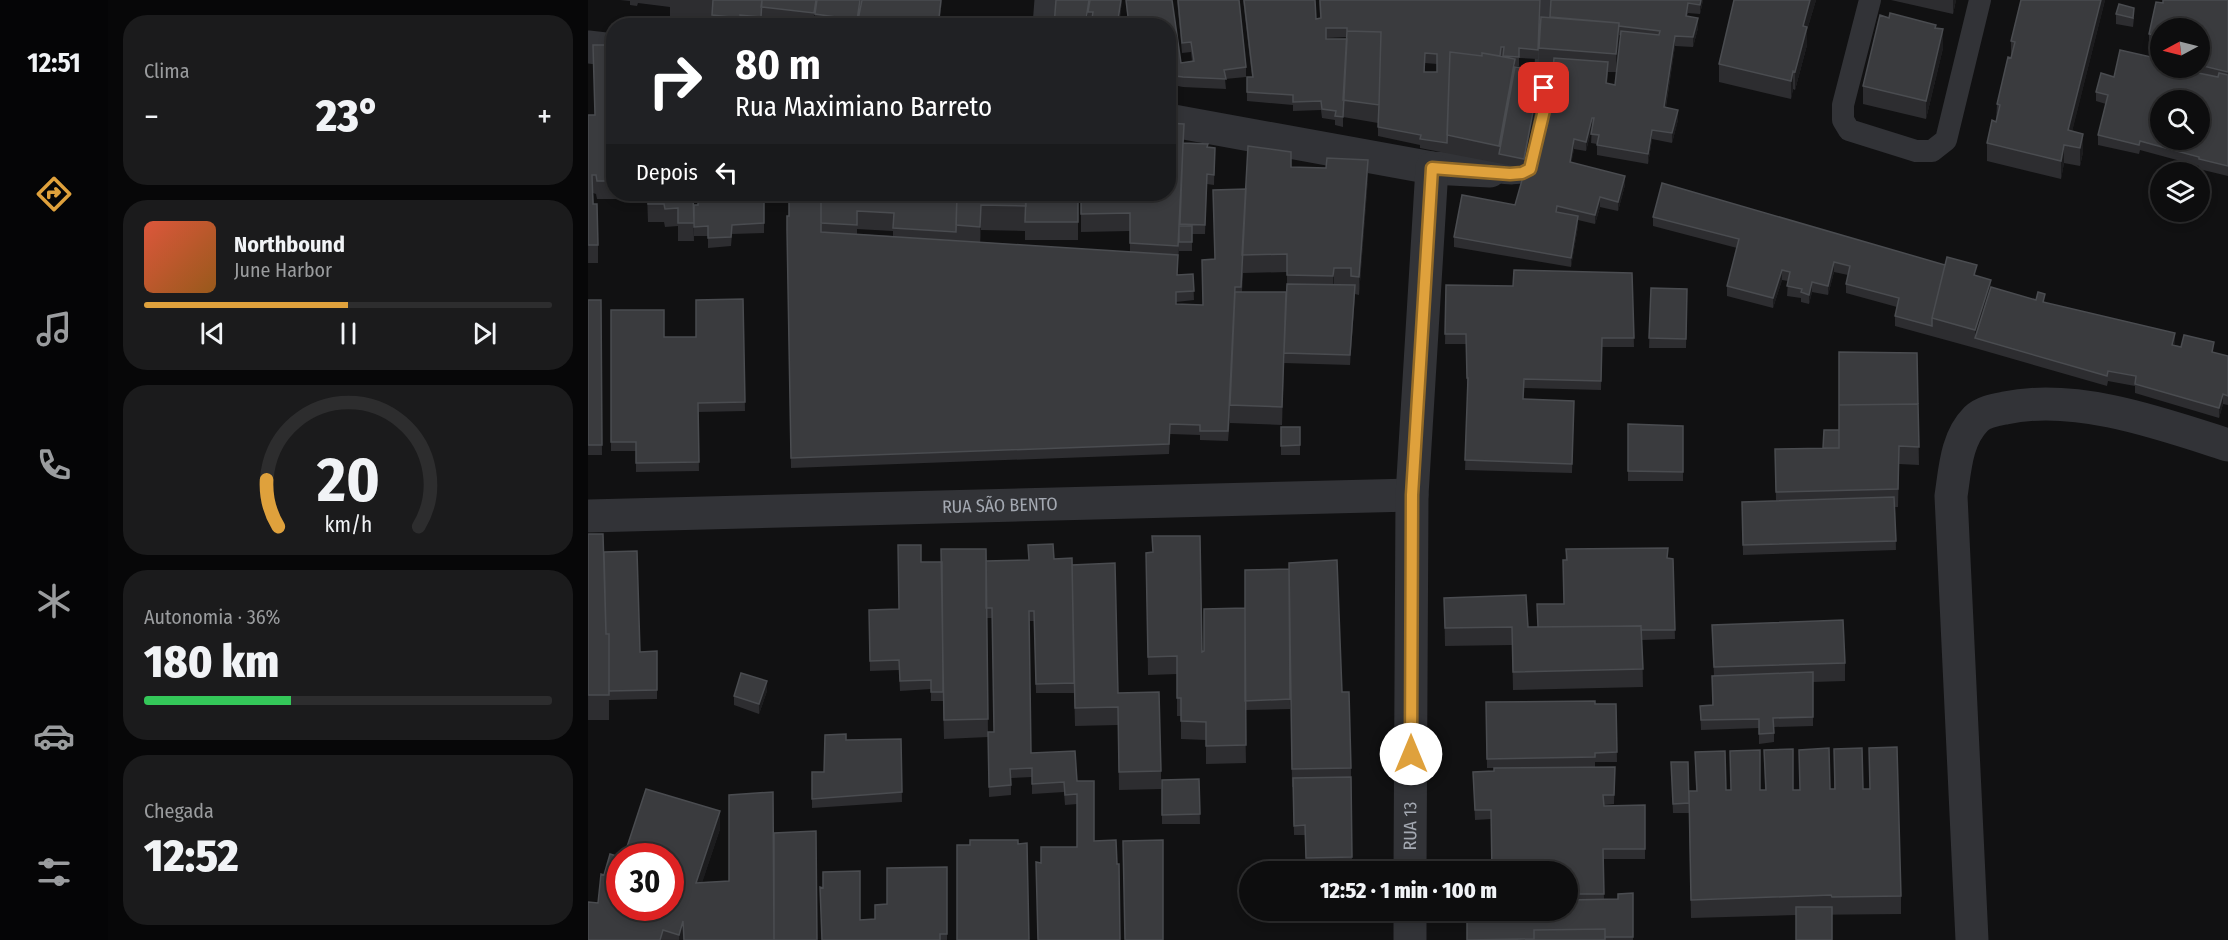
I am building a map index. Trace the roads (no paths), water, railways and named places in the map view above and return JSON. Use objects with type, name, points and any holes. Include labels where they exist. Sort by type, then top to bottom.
[{"type":"street","points":[[1050,18],[1051,0]]},
{"type":"street","points":[[588,47],[606,49]]},
{"type":"street","points":[[1176,121],[1432,168],[1490,171]]},
{"type":"street","name":"RUA 13","points":[[1410,861],[1412,495],[1432,168]]},
{"type":"street","points":[[1972,940],[1951,496],[1958,452],[1967,429],[1978,417],[1994,410],[2025,404],[2064,404],[2157,422],[2228,446]]},
{"type":"street","name":"RUA SÃO BENTO","points":[[588,516],[1412,495]]},
{"type":"street","points":[[1410,921],[1410,940]]},
{"type":"lane","points":[[1490,171],[1510,174],[1522,173],[1530,169],[1544,110],[1548,0]]},
{"type":"lane","points":[[1870,0],[1843,105],[1843,120],[1849,130],[1916,151],[1932,151],[1947,140],[1980,0]]}]
